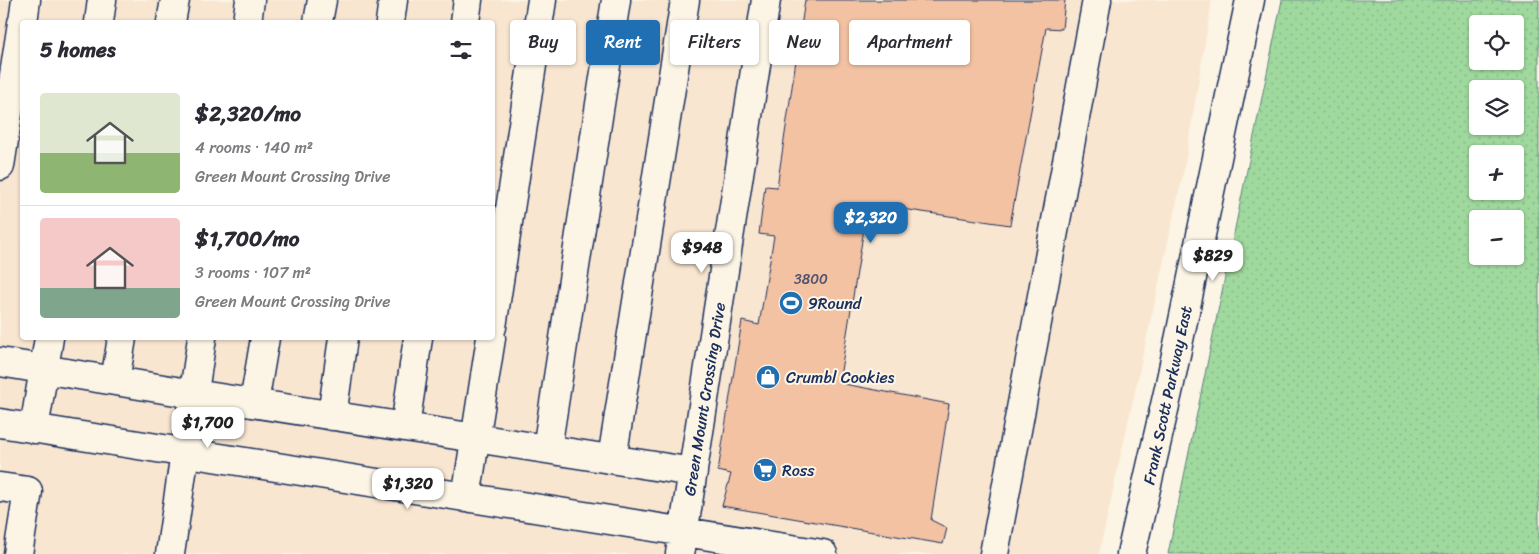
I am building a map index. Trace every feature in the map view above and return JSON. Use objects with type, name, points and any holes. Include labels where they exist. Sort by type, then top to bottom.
[{"type":"street","points":[[23,20],[26,0]]},
{"type":"street","points":[[99,20],[102,0]]},
{"type":"street","points":[[171,20],[175,0]]},
{"type":"street","points":[[247,20],[250,0]]},
{"type":"street","points":[[318,20],[322,0]]},
{"type":"street","points":[[390,20],[393,0]]},
{"type":"street","points":[[465,20],[468,0]]},
{"type":"street","points":[[495,307],[542,0]]},
{"type":"street","points":[[547,449],[616,0]]},
{"type":"street","points":[[612,459],[685,0]]},
{"type":"street","name":"Green Mount Crossing Drive","points":[[682,543],[766,0]]},
{"type":"street","points":[[994,554],[1097,0]]},
{"type":"street","name":"Frank Scott Parkway East","points":[[1131,554],[1169,388],[1250,0]]},
{"type":"street","points":[[0,166],[20,42]]},
{"type":"street","points":[[34,428],[49,340]]},
{"type":"street","points":[[115,381],[122,340]]},
{"type":"street","points":[[170,554],[202,340]]},
{"type":"street","points":[[254,403],[265,340]]},
{"type":"street","points":[[332,416],[343,340]]},
{"type":"street","points":[[405,427],[418,340]]},
{"type":"street","points":[[466,498],[491,340]]},
{"type":"street","points":[[0,362],[693,472]]},
{"type":"street","points":[[0,423],[466,498],[682,543],[823,554]]},
{"type":"street","points":[[0,487],[28,491],[18,554]]},
{"type":"shaded area","points":[[0,0],[1212,0],[1184,170],[1099,554],[0,554]]},
{"type":"green space","points":[[1282,0],[1539,0],[1539,554],[1168,554]]},
{"type":"building","points":[[805,0],[1065,0],[1062,29],[1046,28],[1010,225],[868,204],[839,383],[949,404],[931,520],[947,528],[943,544],[722,506],[731,474],[718,471],[742,321],[759,325],[774,236],[759,234],[765,186],[777,187],[795,65],[839,65],[839,20],[802,20]]},
{"type":"place","name":"9Round","points":[[791,303]]},
{"type":"place","name":"Crumbl Cookies","points":[[768,377]]},
{"type":"place","name":"Ross","points":[[765,470]]}]
